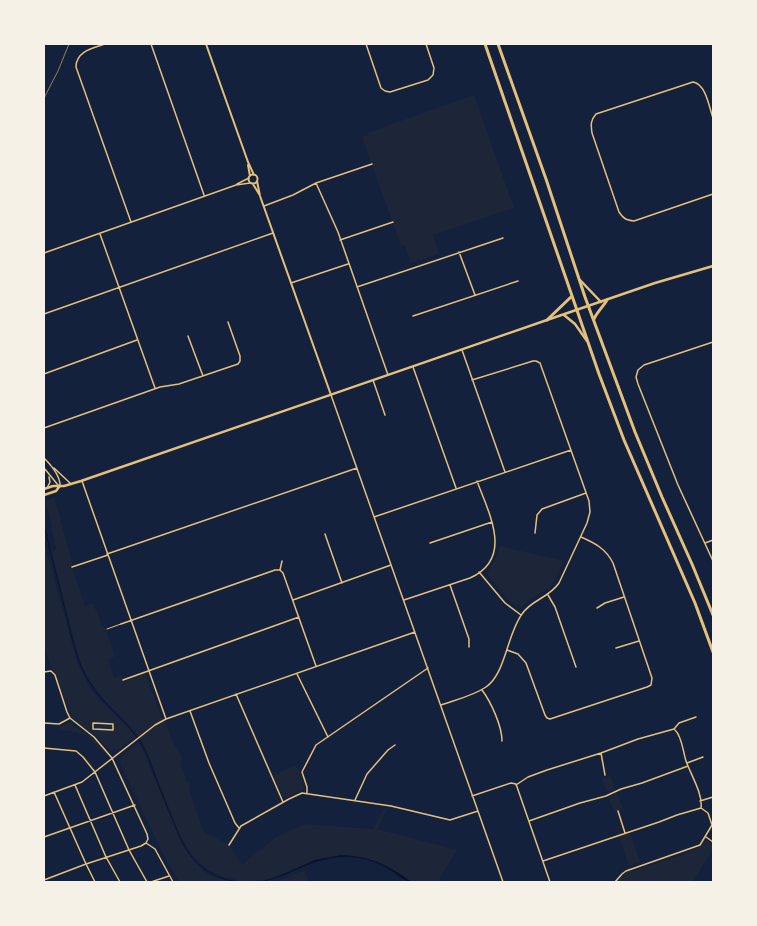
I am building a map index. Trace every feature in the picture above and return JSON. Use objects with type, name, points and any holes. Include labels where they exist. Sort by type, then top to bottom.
[{"type":"highway","points":[[485,44],[588,343],[624,440],[687,583],[713,652]]},
{"type":"highway","points":[[498,44],[589,306],[635,432],[662,498],[700,582],[713,616]]},
{"type":"highway","points":[[547,320],[572,296]]},
{"type":"highway","points":[[594,319],[607,300]]},
{"type":"main road","points":[[46,488],[53,486],[60,487],[82,481],[564,314],[655,283],[713,266]]},
{"type":"main road","points":[[580,280],[601,302]]},
{"type":"main road","points":[[564,314],[575,324],[588,343]]},
{"type":"main road","points":[[45,494],[57,490],[60,487]]},
{"type":"street","points":[[106,44],[81,54],[77,59],[77,70],[131,222]]},
{"type":"street","points":[[151,44],[205,196]]},
{"type":"street","points":[[206,44],[248,162],[257,178],[260,196],[503,882]]},
{"type":"street","points":[[366,44],[380,86],[383,90],[388,92],[428,80],[432,77],[435,70],[426,44]]},
{"type":"street","points":[[713,118],[702,87],[696,82],[693,82],[596,114],[592,118],[590,124],[619,212],[623,218],[634,221],[713,194]]},
{"type":"street","points":[[248,162],[251,183],[260,196]]},
{"type":"street","points":[[264,206],[316,184],[372,164]]},
{"type":"street","points":[[236,185],[254,175]]},
{"type":"street","points":[[44,253],[236,185],[257,181]]},
{"type":"street","points":[[316,184],[340,240],[388,375]]},
{"type":"street","points":[[340,240],[393,222]]},
{"type":"street","points":[[99,233],[155,388]]},
{"type":"street","points":[[44,314],[273,233]]},
{"type":"street","points":[[357,287],[503,238]]},
{"type":"street","points":[[459,252],[475,296]]},
{"type":"street","points":[[292,283],[349,264]]},
{"type":"street","points":[[413,316],[518,281]]},
{"type":"street","points":[[44,428],[155,388],[180,384],[240,362],[240,356],[228,322]]},
{"type":"street","points":[[188,336],[203,376]]},
{"type":"street","points":[[44,374],[137,340]]},
{"type":"street","points":[[713,342],[644,365],[638,370],[636,377],[644,402],[678,485],[713,561]]},
{"type":"street","points":[[462,350],[505,472]]},
{"type":"street","points":[[441,705],[482,690],[490,684],[496,676],[520,615],[530,606],[548,595],[559,583],[581,537],[590,512],[589,501],[541,365],[538,362],[530,362],[472,380]]},
{"type":"street","points":[[413,367],[456,488]]},
{"type":"street","points":[[373,380],[384,415]]},
{"type":"street","points":[[374,517],[571,450]]},
{"type":"street","points":[[44,458],[58,476],[60,487]]},
{"type":"street","points":[[51,466],[72,484]]},
{"type":"street","points":[[44,468],[60,487]]},
{"type":"street","points":[[72,567],[356,468]]},
{"type":"street","points":[[46,488],[50,481],[49,475]]},
{"type":"street","points":[[82,481],[166,719]]},
{"type":"street","points":[[404,600],[470,578],[479,572],[489,562],[496,540],[492,522],[477,481]]},
{"type":"street","points":[[535,533],[537,515],[542,509],[586,494]]},
{"type":"street","points":[[430,543],[492,522]]},
{"type":"street","points":[[325,534],[342,583]]},
{"type":"street","points":[[506,650],[518,654],[526,663],[547,718],[552,719],[649,686],[652,680],[612,563],[607,554],[596,544],[581,537]]},
{"type":"street","points":[[705,543],[713,540]]},
{"type":"street","points":[[280,570],[282,561]]},
{"type":"street","points":[[293,600],[391,565]]},
{"type":"street","points":[[121,624],[275,570],[280,570]]},
{"type":"street","points":[[280,570],[283,573],[316,666]]},
{"type":"street","points":[[479,572],[505,604],[520,615]]},
{"type":"street","points":[[450,584],[469,639],[469,647]]},
{"type":"street","points":[[548,595],[556,606],[576,667]]},
{"type":"street","points":[[597,608],[605,603],[624,597]]},
{"type":"street","points":[[123,680],[299,617]]},
{"type":"street","points":[[44,796],[75,785],[151,728],[166,719],[415,632]]},
{"type":"street","points":[[616,648],[639,641]]},
{"type":"street","points":[[307,793],[307,787],[302,772],[315,746],[428,668]]},
{"type":"street","points":[[44,672],[51,671],[55,675],[70,718],[94,737],[112,758],[135,806],[148,839],[146,843],[141,846],[86,864],[44,880]]},
{"type":"street","points":[[296,673],[328,737]]},
{"type":"street","points":[[482,690],[492,705],[502,741]]},
{"type":"street","points":[[236,694],[283,802]]},
{"type":"street","points":[[190,710],[209,762],[239,829]]},
{"type":"street","points":[[44,712],[44,719]]},
{"type":"street","points":[[516,785],[528,777],[547,770],[601,753],[634,740],[674,729],[679,723],[696,717]]},
{"type":"street","points":[[44,724],[59,724],[70,718]]},
{"type":"street","points":[[93,723],[113,724],[113,730],[94,729],[93,723]]},
{"type":"street","points":[[615,882],[626,871],[698,846],[706,837],[711,828],[707,812],[701,808],[696,784],[688,766],[678,734],[674,729]]},
{"type":"street","points":[[355,800],[367,774],[388,750],[396,745]]},
{"type":"street","points":[[44,748],[76,751],[94,772],[129,850],[147,882]]},
{"type":"street","points":[[601,753],[606,775]]},
{"type":"street","points":[[687,763],[703,757]]},
{"type":"street","points":[[529,821],[580,803],[606,796],[618,790],[688,766]]},
{"type":"street","points":[[472,796],[511,783],[516,785],[550,882]]},
{"type":"street","points":[[75,785],[106,857],[120,882]]},
{"type":"street","points":[[54,792],[95,882]]},
{"type":"street","points":[[229,845],[239,829],[283,802],[300,794],[307,793],[391,806],[450,820],[478,811]]},
{"type":"street","points":[[700,801],[713,797]]},
{"type":"street","points":[[44,837],[135,806]]},
{"type":"street","points":[[543,861],[701,808]]},
{"type":"street","points":[[618,811],[625,833]]},
{"type":"street","points":[[706,837],[713,842]]},
{"type":"street","points":[[146,843],[155,849],[173,882]]},
{"type":"street","points":[[151,882],[169,876]]},
{"type":"lane","points":[[107,628],[121,624]]},
{"type":"shaded area","points":[[474,95],[514,208],[433,235],[439,254],[411,263],[405,245],[401,246],[362,137],[368,135],[367,133]]},
{"type":"shaded area","points":[[54,496],[72,562],[73,571],[85,606],[93,603],[102,626],[104,626],[115,656],[108,660],[114,678],[122,675],[124,682],[145,673],[161,716],[166,723],[171,738],[183,760],[180,762],[186,782],[189,782],[190,793],[204,832],[229,845],[242,865],[276,837],[305,824],[373,829],[384,809],[387,809],[377,829],[457,850],[439,879],[443,882],[412,882],[391,868],[376,861],[341,855],[315,860],[269,879],[245,882],[229,877],[226,878],[211,871],[198,861],[184,843],[180,835],[142,741],[135,731],[102,697],[86,675],[80,662],[52,553],[56,549],[45,501],[52,499]]},
{"type":"shaded area","points":[[44,542],[77,662],[82,674],[88,685],[103,704],[126,725],[136,737],[117,750],[111,751],[92,732],[80,725],[71,716],[54,670],[51,666],[44,646]]},
{"type":"shaded area","points":[[500,546],[564,561],[555,580],[549,588],[529,600],[521,607],[517,607],[507,599],[488,575]]},
{"type":"shaded area","points":[[71,722],[78,729],[93,738],[107,753],[106,755],[91,739],[86,736],[76,732],[60,730],[60,726]]},
{"type":"shaded area","points":[[139,742],[185,849],[191,858],[207,873],[230,882],[179,882],[161,850],[120,763],[122,756]]},
{"type":"shaded area","points":[[295,766],[300,771],[304,788],[301,791],[285,798],[281,794],[273,775]]},
{"type":"shaded area","points":[[610,776],[615,789],[607,791],[602,779]]},
{"type":"shaded area","points":[[617,793],[623,809],[614,812],[608,797]]},
{"type":"shaded area","points":[[630,833],[640,862],[629,866],[619,837]]},
{"type":"shaded area","points":[[707,840],[713,843],[713,849],[692,882],[619,882],[619,879],[625,873],[686,854],[698,848]]},
{"type":"shaded area","points":[[341,855],[361,857],[378,862],[412,882],[405,880],[385,867],[372,861],[347,857],[323,860],[299,868],[287,874],[286,873],[315,860]]},
{"type":"shaded area","points":[[304,870],[309,882],[275,882]]},
{"type":"waterway","points":[[44,525],[72,639],[77,656],[88,680],[102,699],[134,733],[141,743],[147,754],[163,797],[180,836],[192,857],[210,872],[221,878],[236,882]]},
{"type":"waterway","points":[[262,882],[286,874]]},
{"type":"railway","points":[[44,98],[58,71],[69,44]]}]
